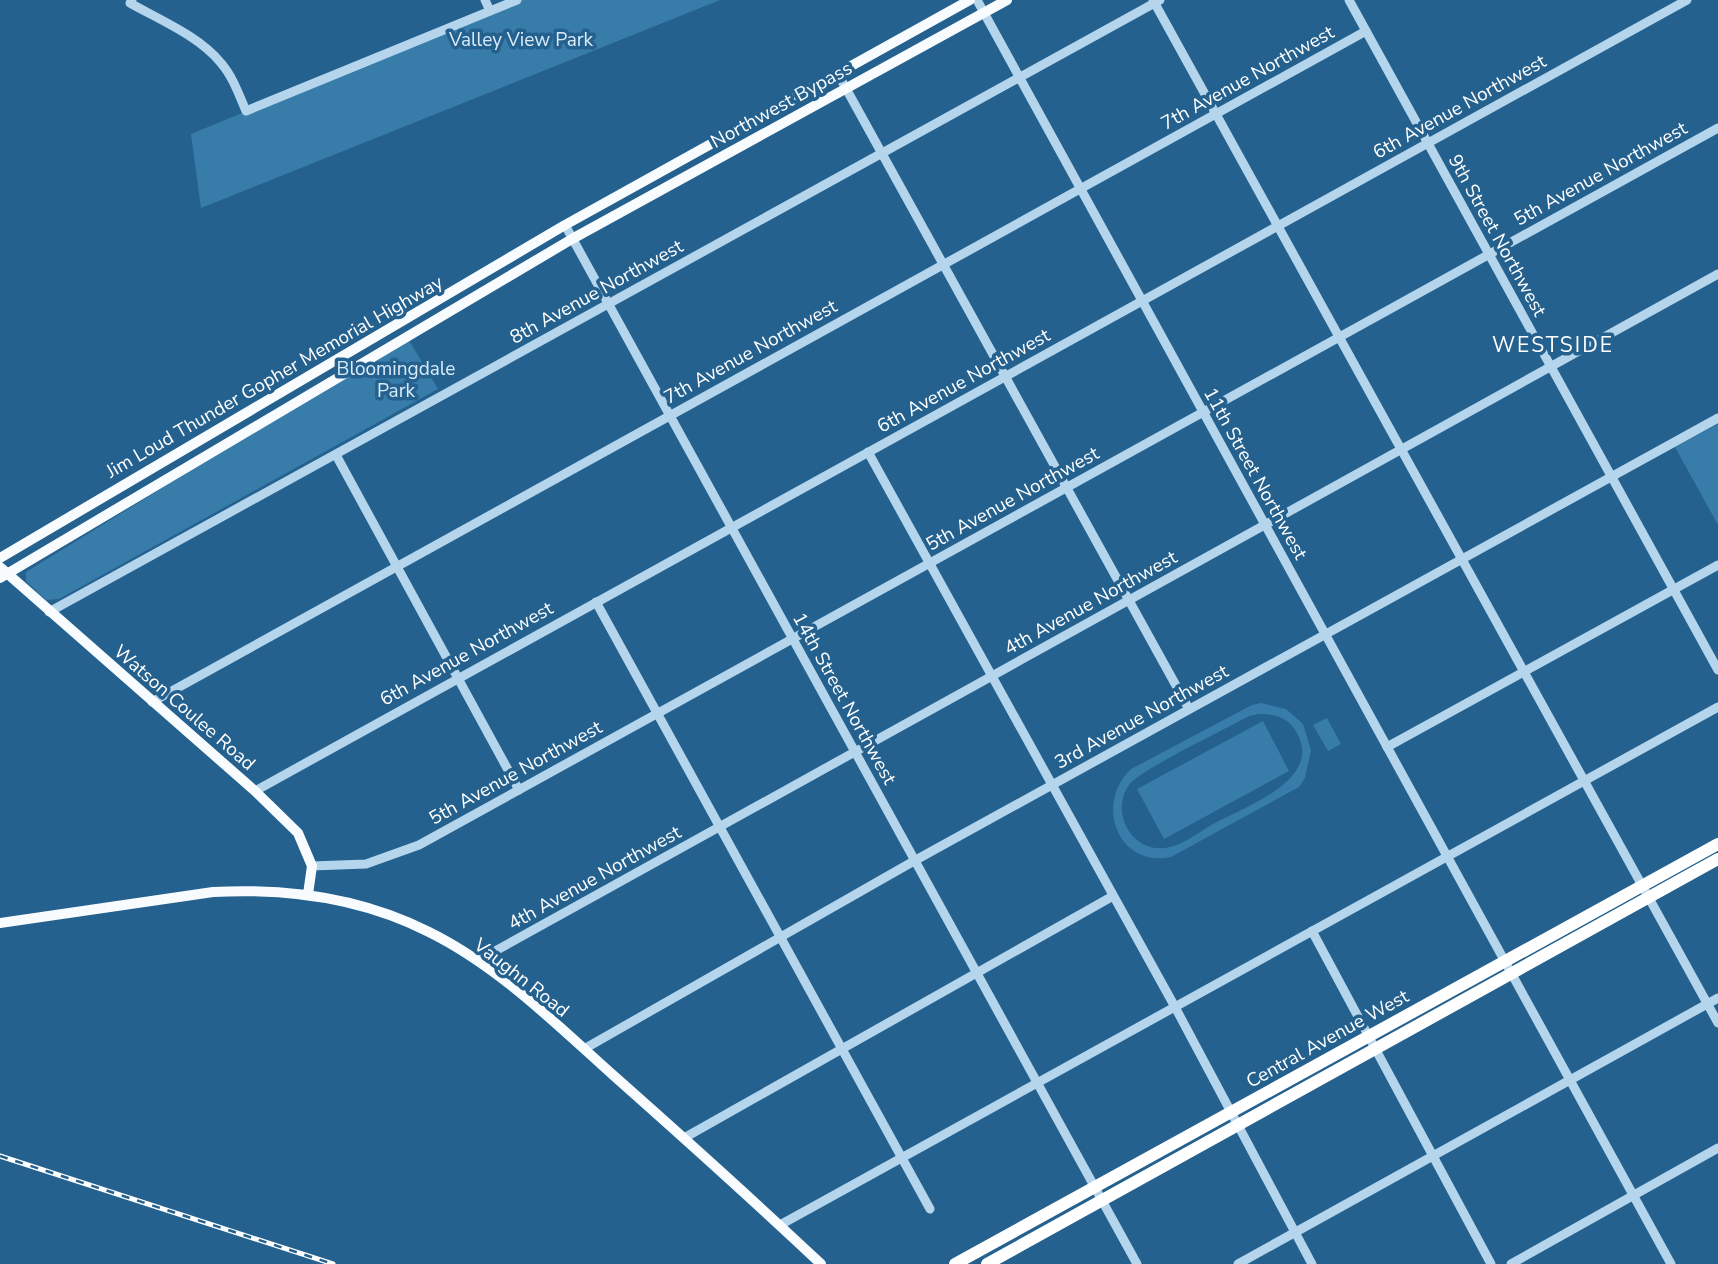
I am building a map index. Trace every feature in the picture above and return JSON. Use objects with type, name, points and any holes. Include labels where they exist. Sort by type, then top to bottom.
[{"type":"highway","name":"Central Avenue West","points":[[1646,892],[1718,844]]},
{"type":"highway","name":"Central Avenue West","points":[[955,1264],[1370,1037],[1509,967],[1646,892],[1718,859]]},
{"type":"highway","name":"Central Avenue West","points":[[986,1264],[1377,1049],[1509,967]]},
{"type":"main road","name":"Northwest Bypass","points":[[565,225],[970,0]]},
{"type":"main road","name":"Northwest Bypass","points":[[572,239],[1007,0]]},
{"type":"main road","name":"Jim Loud Thunder Gopher Memorial Highway","points":[[0,558],[565,225]]},
{"type":"main road","name":"Jim Loud Thunder Gopher Memorial Highway","points":[[3,573],[572,239]]},
{"type":"main road","name":"Watson Coulee Road","points":[[3,573],[255,791],[298,834],[312,866]]},
{"type":"main road","points":[[308,894],[312,866]]},
{"type":"main road","name":"Vaughn Road","points":[[0,923],[213,892],[308,894],[377,910],[429,932],[479,960],[584,1049],[821,1264]]},
{"type":"street","points":[[485,0],[489,12]]},
{"type":"street","points":[[131,1],[201,45],[221,62],[246,111],[517,0]]},
{"type":"street","name":"11th Street Northwest","points":[[977,0],[1671,1264]]},
{"type":"street","name":"9th Street Northwest","points":[[1349,0],[1718,670]]},
{"type":"street","name":"6th Avenue Northwest","points":[[255,791],[1687,0]]},
{"type":"street","points":[[1156,1],[1718,1023]]},
{"type":"street","name":"8th Avenue Northwest","points":[[49,612],[1156,1]]},
{"type":"street","name":"7th Avenue Northwest","points":[[152,702],[1366,31]]},
{"type":"street","points":[[838,74],[1189,709]]},
{"type":"street","name":"5th Avenue Northwest","points":[[312,866],[366,864],[419,845],[1718,128]]},
{"type":"street","name":"14th Street Northwest","points":[[565,225],[1137,1264]]},
{"type":"street","name":"4th Avenue Northwest","points":[[479,960],[1718,274]]},
{"type":"street","name":"3rd Avenue Northwest","points":[[584,1049],[914,861],[1718,418]]},
{"type":"street","points":[[868,452],[1175,1007],[1312,1264]]},
{"type":"street","points":[[336,455],[519,790]]},
{"type":"street","points":[[1387,747],[1718,565]]},
{"type":"street","points":[[596,602],[930,1209]]},
{"type":"street","points":[[779,1225],[1718,707]]},
{"type":"street","points":[[684,1138],[1113,896]]},
{"type":"street","points":[[1311,931],[1491,1264]]},
{"type":"street","points":[[1238,1264],[1718,998]]},
{"type":"street","points":[[1510,1264],[1718,1148]]},
{"type":"green space","name":"Valley View Park","points":[[517,0],[720,0],[201,208],[191,134]]},
{"type":"green space","name":"Bloomingdale Park","points":[[407,337],[438,389],[59,599],[46,600],[26,581],[26,572]]},
{"type":"green space","points":[[1718,424],[1718,525],[1675,447]]},
{"type":"green space","points":[[1261,703],[1286,709],[1303,724],[1311,750],[1305,778],[1299,787],[1171,857],[1153,858],[1137,853],[1125,843],[1117,830],[1113,815],[1114,799],[1120,783],[1131,769],[1252,705]],"holes":[[[1265,714],[1287,721],[1298,735],[1302,751],[1299,766],[1289,779],[1260,800],[1177,845],[1153,848],[1134,837],[1123,818],[1122,807],[1129,785],[1150,769],[1204,739],[1249,716]]]},
{"type":"green space","points":[[1327,718],[1341,744],[1328,751],[1313,725]]},
{"type":"green space","points":[[1263,721],[1289,771],[1164,839],[1137,789]]},
{"type":"railway","points":[[0,1156],[333,1264]]},
{"type":"district","name":"WESTSIDE","points":[[1553,345]]}]
